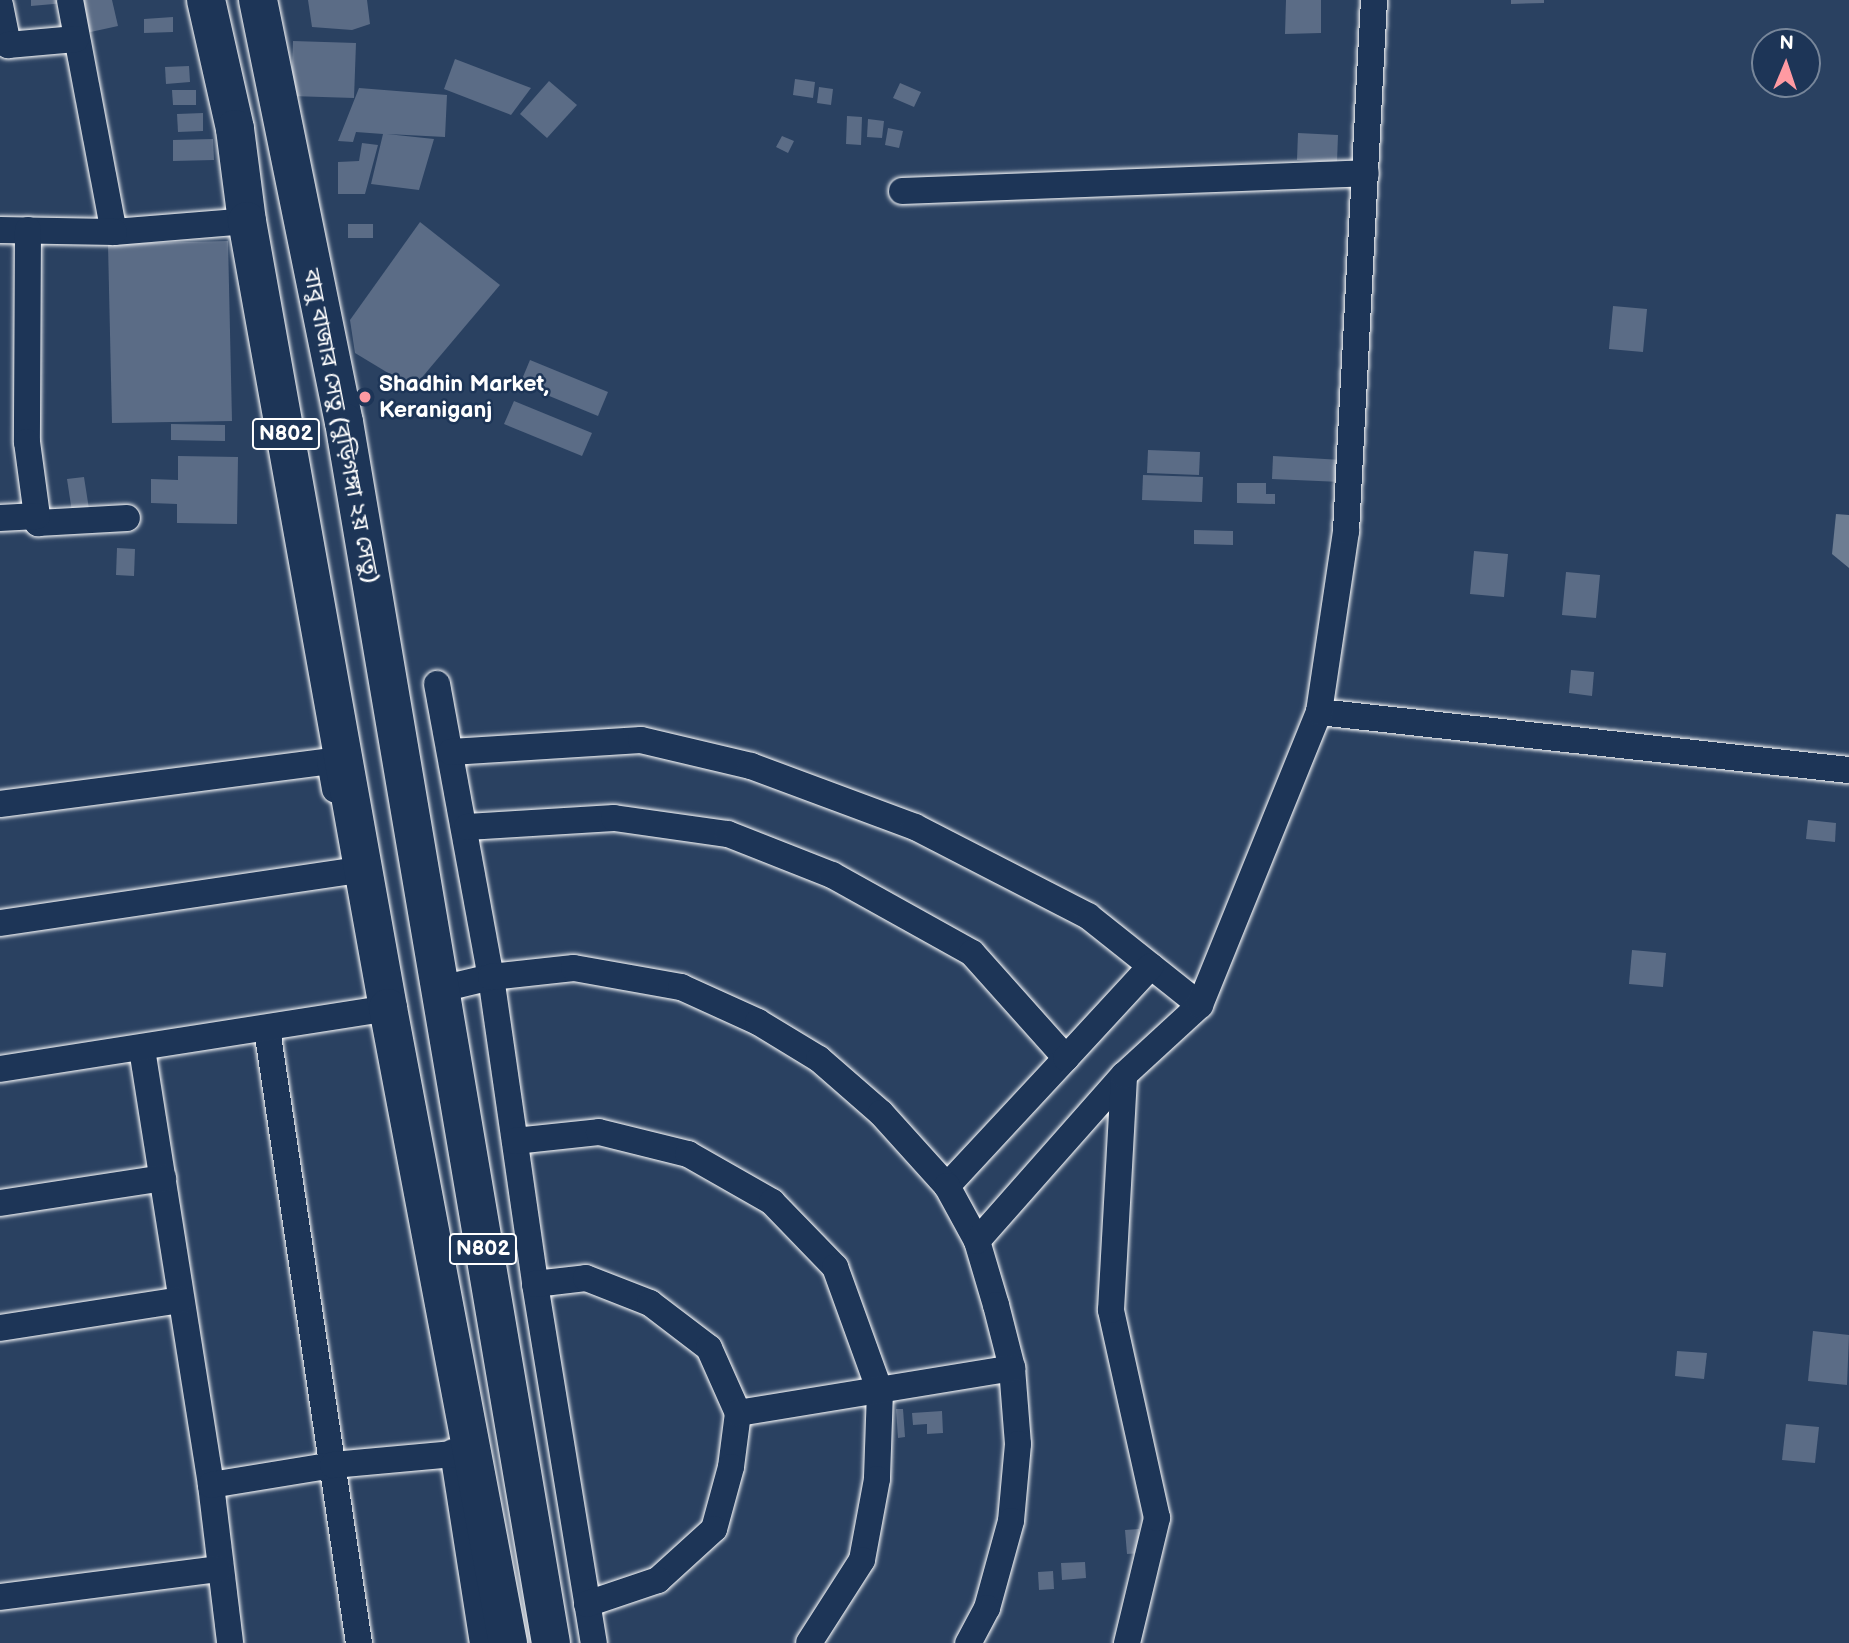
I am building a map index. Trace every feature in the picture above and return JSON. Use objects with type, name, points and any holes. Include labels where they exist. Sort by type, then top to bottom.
[{"type":"highway","name":"N802","points":[[206,0],[235,129],[247,221],[381,1010],[508,1643]]},
{"type":"highway","name":"বাবু বাজার সেতু (বুড়িগঙ্গা ২য় সেতু)","points":[[258,0],[344,422],[441,989]]},
{"type":"highway","name":"N802","points":[[441,989],[551,1643]]},
{"type":"street","points":[[70,0],[114,232]]},
{"type":"street","points":[[977,1241],[1124,1075],[1200,1005],[1318,712],[1346,530],[1374,0]]},
{"type":"street","points":[[0,5],[8,45],[76,39]]},
{"type":"street","points":[[902,191],[1366,173]]},
{"type":"street","points":[[0,230],[114,232],[247,221]]},
{"type":"street","points":[[27,230],[27,442],[38,523],[127,518]]},
{"type":"street","points":[[0,519],[37,516]]},
{"type":"street","points":[[437,684],[467,827],[535,1284],[594,1643]]},
{"type":"street","points":[[1318,712],[1849,770]]},
{"type":"street","points":[[451,752],[641,740],[751,766],[915,827],[1088,916],[1200,1005]]},
{"type":"street","points":[[0,804],[330,761],[358,871],[0,923]]},
{"type":"street","points":[[467,827],[614,818],[728,834],[832,875],[972,953],[1066,1058]]},
{"type":"street","points":[[947,1186],[1152,966]]},
{"type":"street","points":[[441,989],[491,977],[575,968],[681,987],[758,1022],[819,1059],[881,1113],[947,1186],[977,1241],[1012,1368],[1018,1444],[1011,1521],[987,1608],[968,1643]]},
{"type":"street","points":[[0,1069],[381,1010],[484,1643]]},
{"type":"street","points":[[267,1029],[359,1643]]},
{"type":"street","points":[[142,1049],[211,1485],[218,1569],[230,1643]]},
{"type":"street","points":[[1124,1075],[1111,1310],[1157,1518],[1127,1643]]},
{"type":"street","points":[[515,1141],[599,1132],[688,1154],[772,1202],[835,1267],[880,1391],[877,1479],[862,1560],[809,1643]]},
{"type":"street","points":[[0,1203],[163,1178]]},
{"type":"street","points":[[535,1284],[586,1278],[650,1303],[709,1348],[738,1413],[732,1467],[714,1529],[658,1580],[587,1604]]},
{"type":"street","points":[[0,1328],[181,1300]]},
{"type":"street","points":[[738,1413],[1012,1368]]},
{"type":"street","points":[[211,1485],[333,1465],[454,1454]]},
{"type":"street","points":[[0,1597],[218,1569]]},
{"type":"water","points":[[1836,514],[1849,515],[1849,568],[1832,554]]},
{"type":"building","points":[[31,0],[64,0],[65,3],[31,6]]},
{"type":"building","points":[[83,0],[112,0],[118,26],[86,33]]},
{"type":"building","points":[[308,0],[367,0],[370,24],[352,30],[312,27]]},
{"type":"building","points":[[1286,0],[1321,0],[1321,33],[1285,34]]},
{"type":"building","points":[[1511,0],[1544,0],[1544,3],[1511,4]]},
{"type":"building","points":[[173,17],[173,32],[144,33],[144,19]]},
{"type":"building","points":[[293,41],[356,43],[354,98],[291,96]]},
{"type":"building","points":[[455,59],[531,88],[511,115],[444,89]]},
{"type":"building","points":[[189,66],[190,82],[166,84],[165,67]]},
{"type":"building","points":[[795,79],[815,82],[813,98],[793,95]]},
{"type":"building","points":[[549,81],[577,105],[547,138],[520,114]]},
{"type":"building","points":[[900,83],[921,92],[914,107],[893,98]]},
{"type":"building","points":[[819,87],[833,89],[831,105],[817,103]]},
{"type":"building","points":[[359,88],[447,95],[445,137],[387,134],[434,139],[419,190],[371,184],[383,134],[356,132],[353,142],[338,141]]},
{"type":"building","points":[[172,90],[196,90],[196,105],[173,105]]},
{"type":"building","points":[[203,113],[203,131],[178,132],[177,114]]},
{"type":"building","points":[[847,116],[862,117],[861,145],[846,144]]},
{"type":"building","points":[[868,119],[884,121],[882,138],[867,137]]},
{"type":"building","points":[[888,128],[903,131],[899,148],[885,145]]},
{"type":"building","points":[[1298,133],[1338,135],[1337,162],[1297,160]]},
{"type":"building","points":[[782,136],[794,141],[788,153],[776,147]]},
{"type":"building","points":[[213,139],[214,160],[173,161],[173,140]]},
{"type":"building","points":[[362,143],[378,145],[365,194],[338,194],[338,162],[359,161]]},
{"type":"building","points":[[420,222],[500,285],[413,388],[355,353],[350,320]]},
{"type":"building","points":[[348,224],[373,224],[373,238],[348,238]]},
{"type":"building","points":[[228,241],[232,421],[112,423],[108,244]]},
{"type":"building","points":[[1613,306],[1647,309],[1643,352],[1609,349]]},
{"type":"building","points":[[530,360],[608,392],[598,416],[520,384]]},
{"type":"building","points":[[514,401],[592,433],[582,456],[504,424]]},
{"type":"building","points":[[171,424],[225,425],[225,441],[171,440]]},
{"type":"building","points":[[1148,450],[1200,452],[1199,475],[1147,473]]},
{"type":"building","points":[[178,456],[238,457],[237,524],[177,523],[177,504],[151,503],[151,479],[178,480]]},
{"type":"building","points":[[1273,456],[1342,460],[1341,482],[1272,479]]},
{"type":"building","points":[[1143,475],[1203,477],[1202,502],[1142,500]]},
{"type":"building","points":[[84,477],[91,522],[74,525],[67,479]]},
{"type":"building","points":[[1237,483],[1266,483],[1266,494],[1275,494],[1275,504],[1237,503]]},
{"type":"building","points":[[1194,530],[1233,531],[1233,545],[1194,544]]},
{"type":"building","points":[[117,548],[135,549],[134,576],[116,575]]},
{"type":"building","points":[[1474,551],[1508,554],[1504,597],[1470,594]]},
{"type":"building","points":[[1566,572],[1600,575],[1596,618],[1562,615]]},
{"type":"building","points":[[1571,670],[1594,672],[1592,696],[1569,693]]},
{"type":"building","points":[[1808,820],[1836,823],[1835,842],[1806,839]]},
{"type":"building","points":[[1632,950],[1666,953],[1663,987],[1629,984]]},
{"type":"building","points":[[1813,1331],[1849,1335],[1847,1385],[1808,1381]]},
{"type":"building","points":[[1677,1351],[1707,1353],[1704,1379],[1675,1376]]},
{"type":"building","points":[[896,1409],[903,1409],[905,1437],[898,1438]]},
{"type":"building","points":[[942,1411],[943,1433],[927,1434],[927,1424],[913,1425],[912,1413]]},
{"type":"building","points":[[1786,1424],[1819,1427],[1815,1463],[1782,1460]]},
{"type":"building","points":[[1139,1529],[1141,1553],[1127,1554],[1125,1530]]},
{"type":"building","points":[[1085,1562],[1086,1578],[1062,1580],[1061,1563]]},
{"type":"building","points":[[1053,1571],[1054,1589],[1039,1590],[1038,1572]]},
{"type":"place","name":"Shadhin Market, Keraniganj","points":[[365,397]]}]
